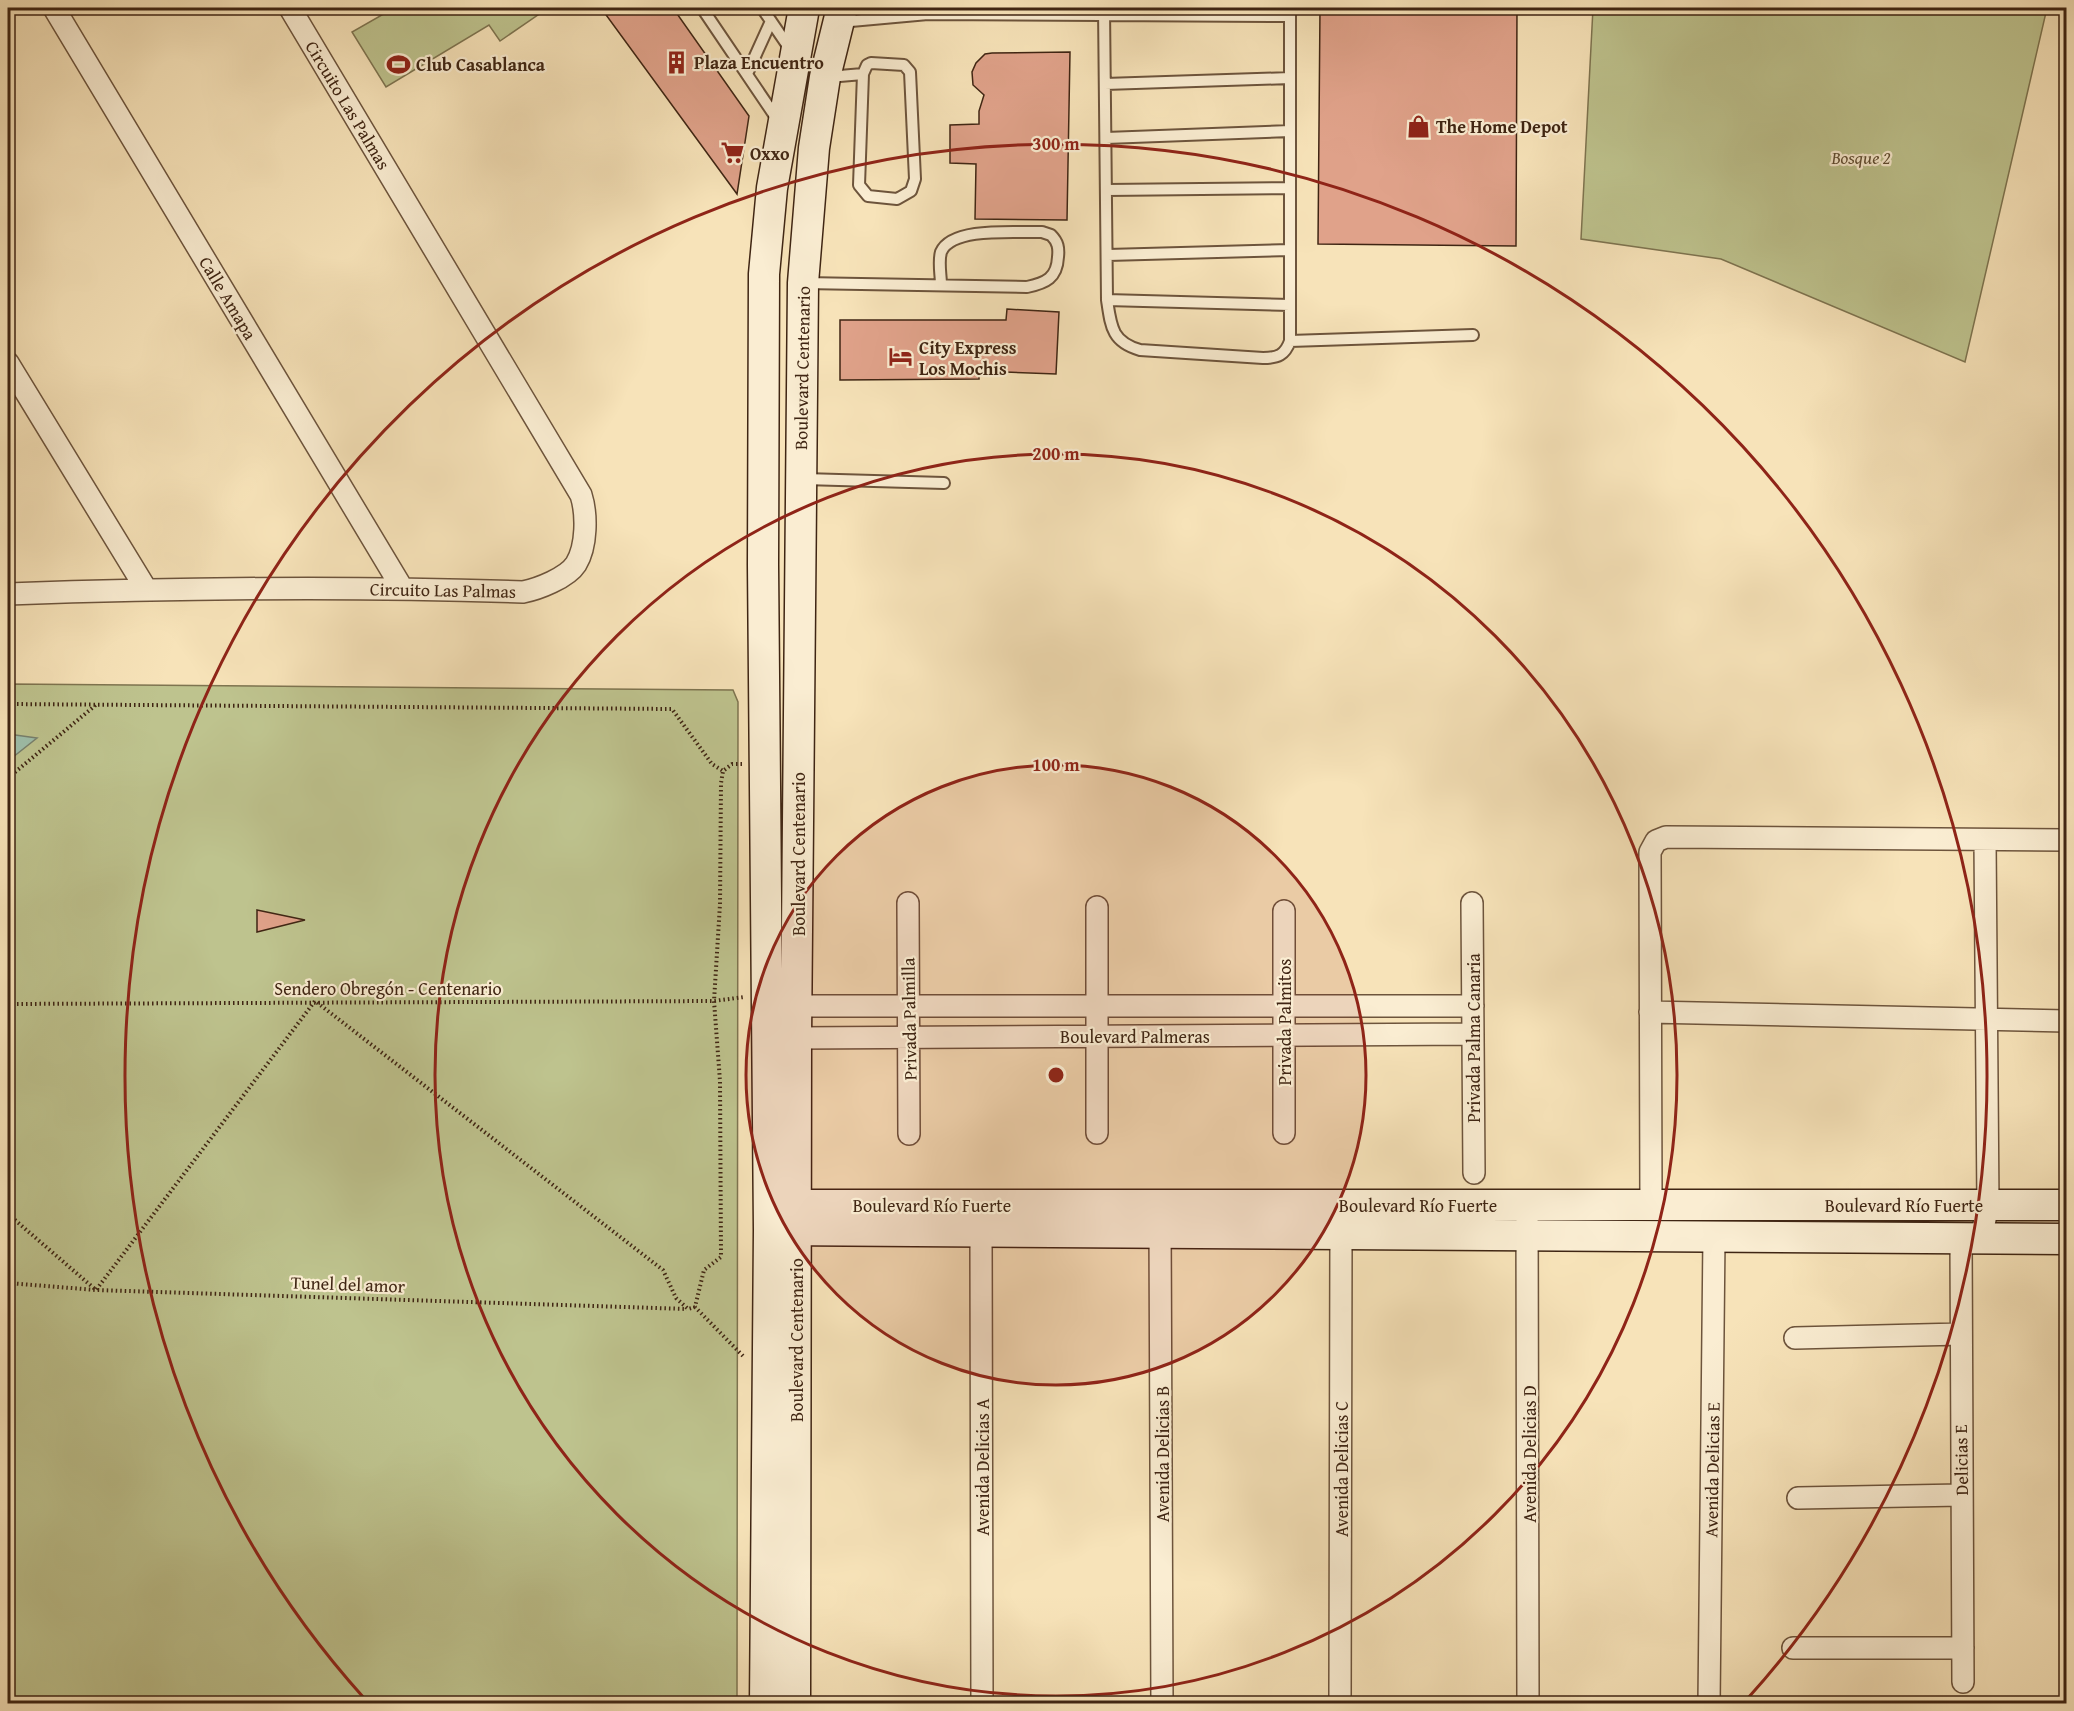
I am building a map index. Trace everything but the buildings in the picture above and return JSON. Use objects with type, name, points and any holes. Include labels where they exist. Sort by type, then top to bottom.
[{"type":"main road","name":"Boulevard Centenario","points":[[795,1704],[783,1217],[767,997],[763,482],[765,274],[772,188],[804,8]]},
{"type":"main road","name":"Boulevard Centenario","points":[[765,1704],[768,1360],[783,1217],[797,1006],[803,283],[814,148],[825,77],[839,15]]},
{"type":"main road","points":[[763,482],[800,484]]},
{"type":"main road","name":"Boulevard Río Fuerte","points":[[783,1217],[981,1232],[1160,1219],[1527,1205],[2067,1205]]},
{"type":"main road","name":"Boulevard Río Fuerte","points":[[783,1217],[1160,1219],[1341,1234],[2067,1239]]},
{"type":"street","name":"Calle Amapa","points":[[54,8],[402,588]]},
{"type":"street","name":"Circuito Las Palmas","points":[[8,594],[146,589],[402,588],[523,592],[533,590],[568,571],[576,564],[582,543],[586,509],[582,495],[290,8]]},
{"type":"street","points":[[8,363],[146,589]]},
{"type":"street","points":[[1651,1205],[1650,852],[1656,841],[1666,837],[2067,840]]},
{"type":"street","name":"Delicias E","points":[[1963,1682],[1960,1334],[1971,1239],[1988,1205],[1985,841]]},
{"type":"street","name":"Privada Palmilla","points":[[908,903],[909,1134]]},
{"type":"street","name":"Privada Palma Canaria","points":[[1472,903],[1474,1173]]},
{"type":"street","points":[[1097,907],[1097,1133]]},
{"type":"street","name":"Privada Palmitos","points":[[1284,911],[1284,1133]]},
{"type":"street","name":"Boulevard Palmeras","points":[[797,1006],[1473,1006]]},
{"type":"street","points":[[1650,1012],[2067,1021]]},
{"type":"street","name":"Boulevard Palmeras","points":[[796,1038],[1473,1034]]},
{"type":"street","name":"Avenida Delicias D","points":[[1527,1205],[1529,1236],[1528,1704]]},
{"type":"street","name":"Avenida Delicias B","points":[[1160,1219],[1162,1704]]},
{"type":"street","name":"Avenida Delicias A","points":[[981,1232],[982,1704]]},
{"type":"street","name":"Avenida Delicias C","points":[[1340,1704],[1341,1234]]},
{"type":"street","name":"Avenida Delicias E","points":[[1709,1704],[1714,1237]]},
{"type":"street","points":[[1795,1338],[1960,1334]]},
{"type":"street","points":[[1798,1498],[1961,1495]]},
{"type":"street","points":[[1793,1648],[1964,1648]]},
{"type":"lane","points":[[702,8],[782,126]]},
{"type":"lane","points":[[762,8],[794,55]]},
{"type":"lane","points":[[839,15],[928,11],[1290,12],[1290,341],[1283,354],[1276,358],[1140,350],[1122,343],[1116,336],[1107,300],[1104,12]]},
{"type":"lane","points":[[747,74],[771,21]]},
{"type":"lane","points":[[871,63],[904,65],[910,72],[915,179],[911,191],[897,199],[868,196],[860,189],[863,74],[867,65],[871,63]]},
{"type":"lane","points":[[825,77],[863,74]]},
{"type":"lane","points":[[1105,84],[1290,78]]},
{"type":"lane","points":[[1106,138],[1290,131]]},
{"type":"lane","points":[[1107,190],[1290,188]]},
{"type":"lane","points":[[803,283],[1027,287],[1042,284],[1052,278],[1057,269],[1059,248],[1051,235],[1042,232],[963,235],[953,239],[941,253],[941,285]]},
{"type":"lane","points":[[1108,255],[1290,250]]},
{"type":"lane","points":[[1107,300],[1290,304]]},
{"type":"lane","points":[[1290,341],[1473,334]]},
{"type":"lane","points":[[800,484],[944,483]]},
{"type":"path","points":[[8,704],[672,709],[712,764],[723,771]]},
{"type":"path","points":[[8,778],[98,704]]},
{"type":"path","points":[[723,771],[732,764],[765,765]]},
{"type":"path","points":[[695,1306],[704,1270],[721,1257],[720,1081],[714,1001],[720,904],[723,771]]},
{"type":"path","name":"Sendero Obregón - Centenario","points":[[8,1004],[714,1001],[730,997],[767,997]]},
{"type":"path","points":[[8,1214],[96,1290],[315,1001],[663,1270],[676,1298],[688,1309],[695,1306]]},
{"type":"path","name":"Tunel del amor","points":[[8,1283],[96,1290],[688,1309]]},
{"type":"path","points":[[695,1306],[745,1358],[768,1360]]},
{"type":"green space","name":"Club Casablanca","points":[[394,8],[548,8],[500,41],[489,25],[386,87],[352,32]]},
{"type":"green space","name":"Bosque 2","points":[[1593,8],[2047,8],[1965,362],[1721,259],[1581,239]]},
{"type":"green space","points":[[8,684],[733,690],[738,702],[737,1703],[8,1704]]},
{"type":"shaded area","points":[[8,734],[37,738],[8,761]]},
{"type":"place","name":"Plaza Encuentro","points":[[676,62]]},
{"type":"place","name":"Club Casablanca","points":[[398,64]]},
{"type":"place","name":"The Home Depot","points":[[1418,126]]},
{"type":"place","name":"Oxxo","points":[[732,153]]},
{"type":"place","name":"City Express Los Mochis","points":[[901,357]]}]
